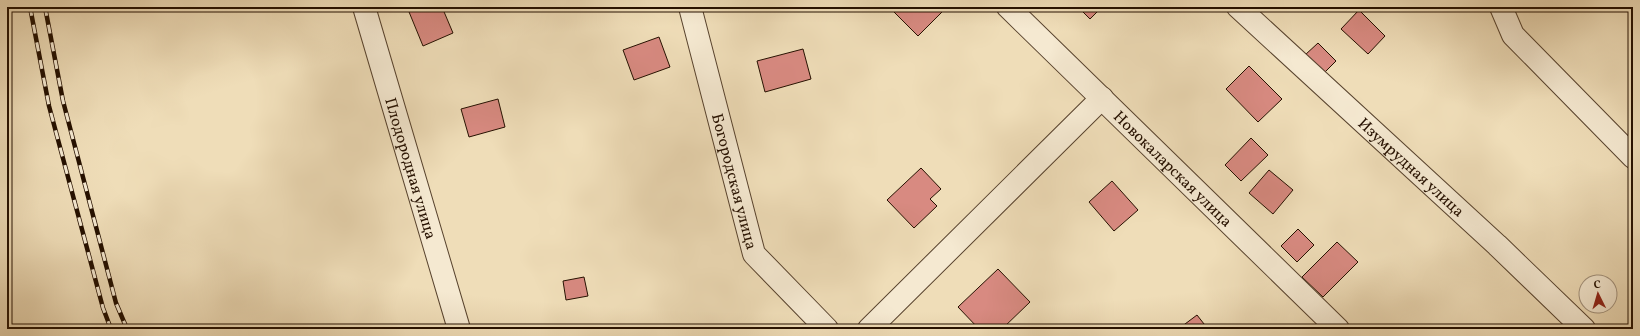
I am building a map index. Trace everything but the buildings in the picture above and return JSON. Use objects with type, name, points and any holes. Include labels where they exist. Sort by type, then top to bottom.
[{"type":"street","name":"Плодородная улица","points":[[364,7],[459,329]]},
{"type":"street","name":"Богородская улица","points":[[690,7],[754,254],[827,329]]},
{"type":"street","name":"Новокаларская улица","points":[[1008,7],[1338,329]]},
{"type":"street","name":"Изумрудная улица","points":[[1238,7],[1497,245],[1584,329]]},
{"type":"street","points":[[1502,7],[1513,35],[1633,158]]},
{"type":"street","points":[[869,329],[1102,98]]},
{"type":"railway","points":[[30,7],[49,106],[103,308],[111,329]]},
{"type":"railway","points":[[45,7],[63,101],[116,303],[127,329]]}]
